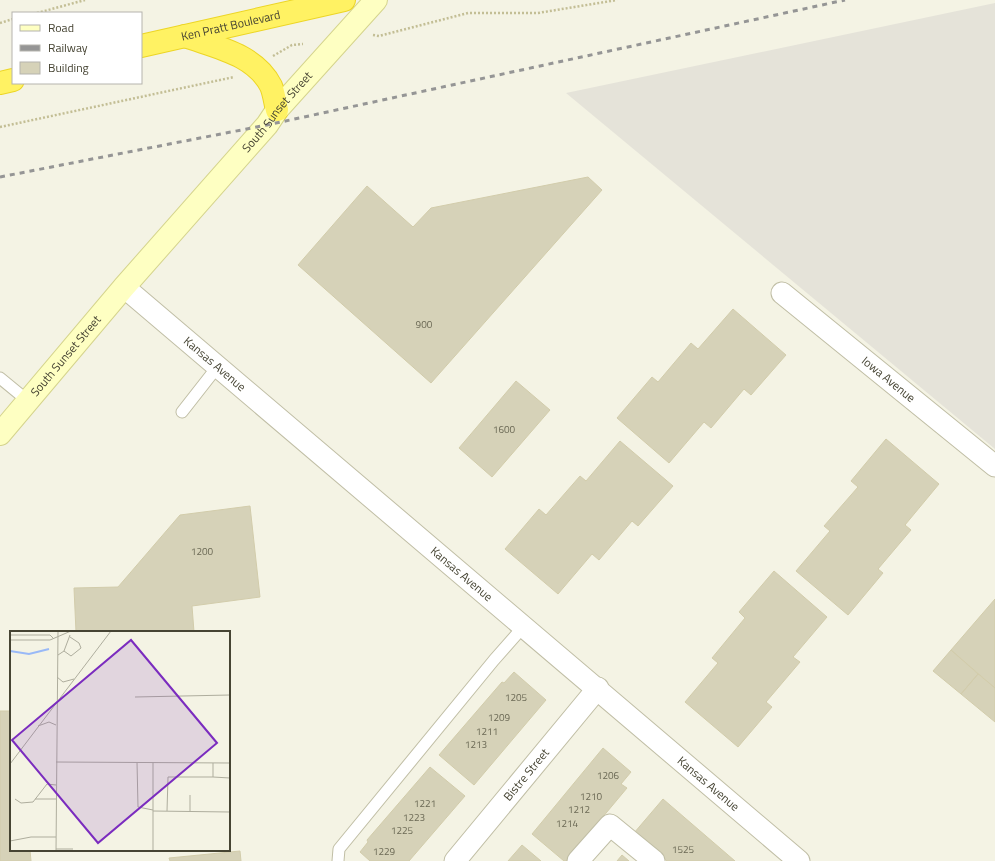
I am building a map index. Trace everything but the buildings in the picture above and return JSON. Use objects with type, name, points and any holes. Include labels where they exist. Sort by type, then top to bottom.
[{"type":"highway","name":"Ken Pratt Boulevard","points":[[142,46],[344,0]]},
{"type":"highway","points":[[185,36],[235,54],[256,65],[271,86],[277,110]]},
{"type":"highway","points":[[0,83],[12,80]]},
{"type":"street","name":"South Sunset Street","points":[[0,434],[124,286],[267,125],[277,110],[376,0]]},
{"type":"street","name":"South Sunset Street","points":[[179,224],[248,146]]},
{"type":"street","name":"Kansas Avenue","points":[[124,286],[598,688],[799,861]]},
{"type":"street","name":"Iowa Avenue","points":[[782,293],[995,466]]},
{"type":"street","name":"Bistre Street","points":[[455,861],[598,688]]},
{"type":"street","points":[[578,861],[610,825],[654,861]]},
{"type":"lane","points":[[182,412],[218,366]]},
{"type":"lane","points":[[0,378],[28,401]]},
{"type":"lane","points":[[338,861],[339,849],[494,660],[524,626]]},
{"type":"path","points":[[40,12],[85,0]]},
{"type":"path","points":[[372,35],[379,36],[468,13],[538,13],[617,0]]},
{"type":"path","points":[[0,23],[12,19]]},
{"type":"path","points":[[271,57],[292,45],[303,44]]},
{"type":"path","points":[[0,127],[238,75]]},
{"type":"shaded area","points":[[995,3],[995,449],[566,93]]},
{"type":"railway","points":[[0,177],[267,125],[845,0]]}]
